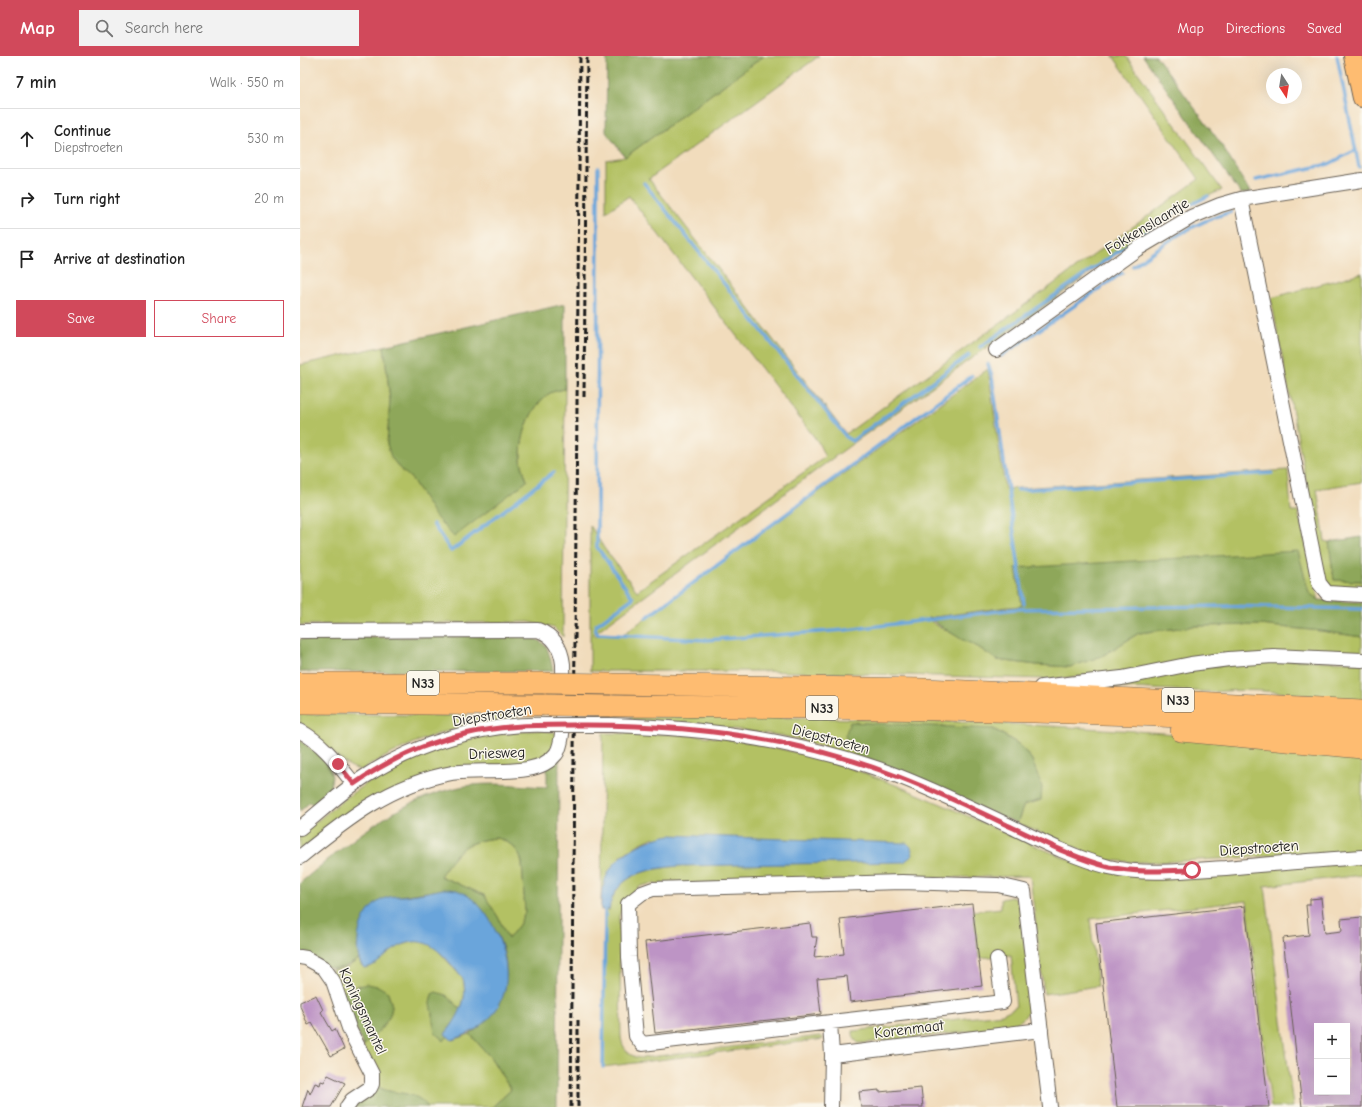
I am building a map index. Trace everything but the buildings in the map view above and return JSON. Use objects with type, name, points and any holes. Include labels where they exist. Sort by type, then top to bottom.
[{"type":"highway","name":"N33","points":[[300,683],[546,683],[994,691],[1362,710]]},
{"type":"highway","name":"N33","points":[[300,703],[546,715],[611,715],[866,708],[1033,713],[1096,723],[1362,748]]},
{"type":"highway","points":[[1033,713],[1102,714],[1218,720],[1362,731]]},
{"type":"main road","points":[[1354,56],[1362,98]]},
{"type":"street","name":"Fokkenslaantje","points":[[996,350],[1165,231],[1191,217],[1220,205],[1241,199],[1362,180]]},
{"type":"street","points":[[1241,199],[1319,583],[1327,593],[1362,595]]},
{"type":"street","name":"Driesweg","points":[[300,631],[538,630],[552,637],[562,655],[563,664],[562,742],[556,754],[545,763],[525,771],[480,770],[453,772],[406,787],[359,810],[300,857]]},
{"type":"street","points":[[994,691],[1122,678],[1191,664],[1229,659],[1273,656],[1362,660]]},
{"type":"street","name":"Diepstroeten","points":[[300,828],[354,784],[404,754],[449,738],[506,727],[546,715]]},
{"type":"street","name":"Diepstroeten","points":[[611,715],[664,726],[757,737],[853,761],[898,776],[977,810],[1058,849],[1117,868],[1131,870],[1192,870],[1362,857]]},
{"type":"street","points":[[300,731],[312,738],[324,748],[354,784]]},
{"type":"street","points":[[998,959],[1003,1002],[642,1044],[636,1036],[629,957],[628,904],[642,893],[653,889],[902,882],[998,885],[1024,891],[1050,1107]]},
{"type":"street","name":"Koningsmantel","points":[[300,957],[316,963],[324,968],[333,981],[350,1031],[372,1074],[372,1084],[370,1088],[352,1100],[347,1107]]},
{"type":"street","points":[[830,1022],[832,1055],[831,1107]]},
{"type":"street","name":"Korenmaat","points":[[832,1055],[1041,1030]]},
{"type":"green space","points":[[607,56],[764,56],[625,157],[606,132]]},
{"type":"green space","points":[[764,56],[819,56],[649,179],[846,434],[1199,179],[1113,56],[1126,56],[1222,190],[1182,207],[848,447],[592,635],[621,636],[988,369],[1005,489],[1288,470],[1291,512],[1298,512],[1319,600],[1309,593],[1007,607],[928,618],[934,624],[978,647],[997,660],[1037,665],[1070,667],[1102,656],[1139,633],[1195,626],[1260,625],[1362,637],[1362,655],[1046,679],[761,671],[590,671],[590,525],[604,548],[637,591],[825,457],[818,442],[629,196],[606,212],[606,160],[625,157]]},
{"type":"green space","points":[[1143,56],[1156,56],[1219,141],[1250,192],[1241,194]]},
{"type":"green space","points":[[1362,273],[1362,482],[1317,489],[1325,541],[1329,542],[1334,580],[1362,581],[1362,589],[1331,588],[1325,580],[1271,298]]},
{"type":"green space","points":[[565,304],[565,389],[552,392],[543,399],[532,414],[524,432],[521,460],[527,481],[454,537],[435,516],[412,479],[399,468],[391,457],[387,444],[390,400],[384,346]]},
{"type":"green space","points":[[384,346],[390,400],[387,444],[399,468],[412,479],[420,491],[527,481],[521,460],[524,432],[532,414],[543,399],[552,392],[565,389],[563,637],[554,628],[529,622],[300,625],[300,365]]},
{"type":"green space","points":[[1362,537],[1362,581],[1334,580],[1329,542]]},
{"type":"green space","points":[[1298,551],[1309,593],[1319,600],[1362,602],[1362,637],[1260,625],[1195,626],[1139,633],[1102,656],[1070,667],[997,660],[978,647],[961,639],[928,618],[1022,606],[1016,568]]},
{"type":"green space","points":[[516,635],[533,638],[544,644],[549,654],[553,671],[300,672],[300,639]]},
{"type":"green space","points":[[1255,659],[1362,662],[1362,701],[1270,691],[1251,690],[1214,692],[1090,686]]},
{"type":"green space","points":[[300,714],[518,716],[516,718],[450,730],[420,740],[361,770],[345,763],[337,757],[308,728],[300,723]]},
{"type":"green space","points":[[630,717],[819,718],[946,721],[1072,727],[1163,733],[1362,752],[1362,851],[1163,862],[1106,860],[1017,823],[1024,805],[1041,800],[1032,760],[1020,745],[994,729],[856,758],[805,741],[778,735],[689,723],[630,720]]},
{"type":"green space","points":[[850,722],[993,729],[1020,745],[1032,760],[1042,787],[1041,800],[1024,805],[1017,823],[856,758],[845,736]]},
{"type":"green space","points":[[539,730],[559,733],[558,742],[538,763],[449,769],[300,849],[300,836],[331,809],[364,785],[399,764],[437,748],[462,741],[500,734]]},
{"type":"green space","points":[[603,733],[706,736],[772,747],[821,759],[857,770],[926,797],[1061,857],[1096,870],[1362,863],[1362,875],[1265,886],[1293,1107],[1271,1107],[1247,901],[1090,919],[1098,986],[1044,994],[1030,876],[650,884],[641,886],[627,897],[619,916],[621,1037],[627,1052],[638,1058],[642,1058],[821,1036],[824,1039],[603,1067],[605,910],[609,910],[612,898],[618,888],[635,875],[645,871],[679,866],[654,837],[639,844],[621,856],[603,887],[601,910]]},
{"type":"green space","points":[[300,740],[323,758],[329,766],[332,777],[329,792],[313,805],[310,802],[300,811]]},
{"type":"green space","points":[[559,758],[557,1107],[492,1107],[511,1090],[491,1058],[470,1034],[492,1013],[504,986],[506,972],[505,958],[501,943],[494,929],[427,892],[399,896],[357,946],[359,959],[342,967],[329,968],[300,952],[300,883],[355,838],[394,813],[415,802],[437,793],[471,785],[504,784],[547,787],[547,768]],"holes":[[[485,839],[501,839],[509,843],[515,849],[522,862],[525,912],[519,925],[508,939],[498,917],[484,895],[440,876],[451,860],[462,849]]]},
{"type":"green space","points":[[496,838],[509,843],[518,853],[522,862],[525,912],[519,925],[508,939],[498,917],[484,895],[440,876],[451,860],[462,849],[476,842]]},
{"type":"green space","points":[[1011,897],[1016,899],[1020,910],[1032,1001],[1025,1017],[1017,1023],[1000,1028],[864,1043],[857,1042],[853,1031],[1002,1014],[1016,1007],[1011,955],[979,958],[973,911],[1001,908],[1001,899]]},
{"type":"green space","points":[[416,941],[427,943],[436,948],[463,979],[465,993],[461,1009],[442,993],[435,1033],[444,1040],[448,1036],[452,1040],[470,1034],[491,1058],[511,1090],[492,1107],[427,1107],[415,1097],[376,1086],[363,1046],[381,1029],[391,1013],[392,1007],[388,992],[359,985],[342,992],[331,970],[348,967],[359,959],[361,965],[370,967],[398,946]]},
{"type":"green space","points":[[366,984],[378,986],[388,992],[392,1007],[391,1013],[385,1024],[363,1046],[342,992]]},
{"type":"green space","points":[[436,992],[446,995],[461,1009],[459,1015],[446,1033],[448,1036],[444,1041],[435,1033],[430,1003],[432,994]]},
{"type":"green space","points":[[376,1086],[390,1091],[417,1097],[428,1107],[354,1107]]},
{"type":"water","points":[[670,835],[907,843],[911,847],[913,855],[904,862],[679,866],[656,869],[635,875],[626,881],[618,888],[612,898],[609,910],[601,910],[602,893],[606,877],[619,859],[628,852],[648,841]]},
{"type":"water","points":[[443,889],[453,889],[459,891],[471,898],[481,908],[490,920],[497,934],[503,950],[506,965],[504,993],[496,1010],[477,1028],[452,1040],[445,1034],[454,1022],[461,1008],[465,994],[463,979],[439,951],[421,942],[411,942],[400,946],[374,965],[364,968],[360,962],[358,950],[358,939],[361,926],[367,913],[377,903],[392,896],[407,896]]},
{"type":"waterway","points":[[1337,56],[1359,167]]},
{"type":"waterway","points":[[1256,180],[1329,164],[1356,150]]},
{"type":"waterway","points":[[598,168],[597,547],[633,598],[596,625],[595,629],[598,634],[706,640],[846,630],[1015,609],[1222,606],[1362,609]]},
{"type":"waterway","points":[[644,183],[847,438],[852,441],[969,355]]},
{"type":"waterway","points":[[980,347],[1174,213],[1208,196]]},
{"type":"waterway","points":[[1133,266],[1180,234],[1217,216],[1231,212]]},
{"type":"waterway","points":[[1001,356],[1122,273]]},
{"type":"waterway","points":[[988,364],[992,377],[1024,604]]},
{"type":"waterway","points":[[646,618],[972,376]]},
{"type":"waterway","points":[[433,524],[451,551],[554,472]]},
{"type":"waterway","points":[[1017,490],[1272,473]]},
{"type":"waterway","points":[[603,1067],[605,910]]},
{"type":"railway","points":[[571,1107],[580,56]]},
{"type":"railway","points":[[584,397],[587,56]]},
{"type":"railway","points":[[578,1017],[578,1107]]},
{"type":"route","points":[[338,764],[354,784],[404,754],[449,738],[467,733],[533,724],[664,726],[713,731],[757,737],[804,748],[853,761],[898,776],[977,810],[1058,849],[1109,867],[1131,870],[1192,870]]}]
